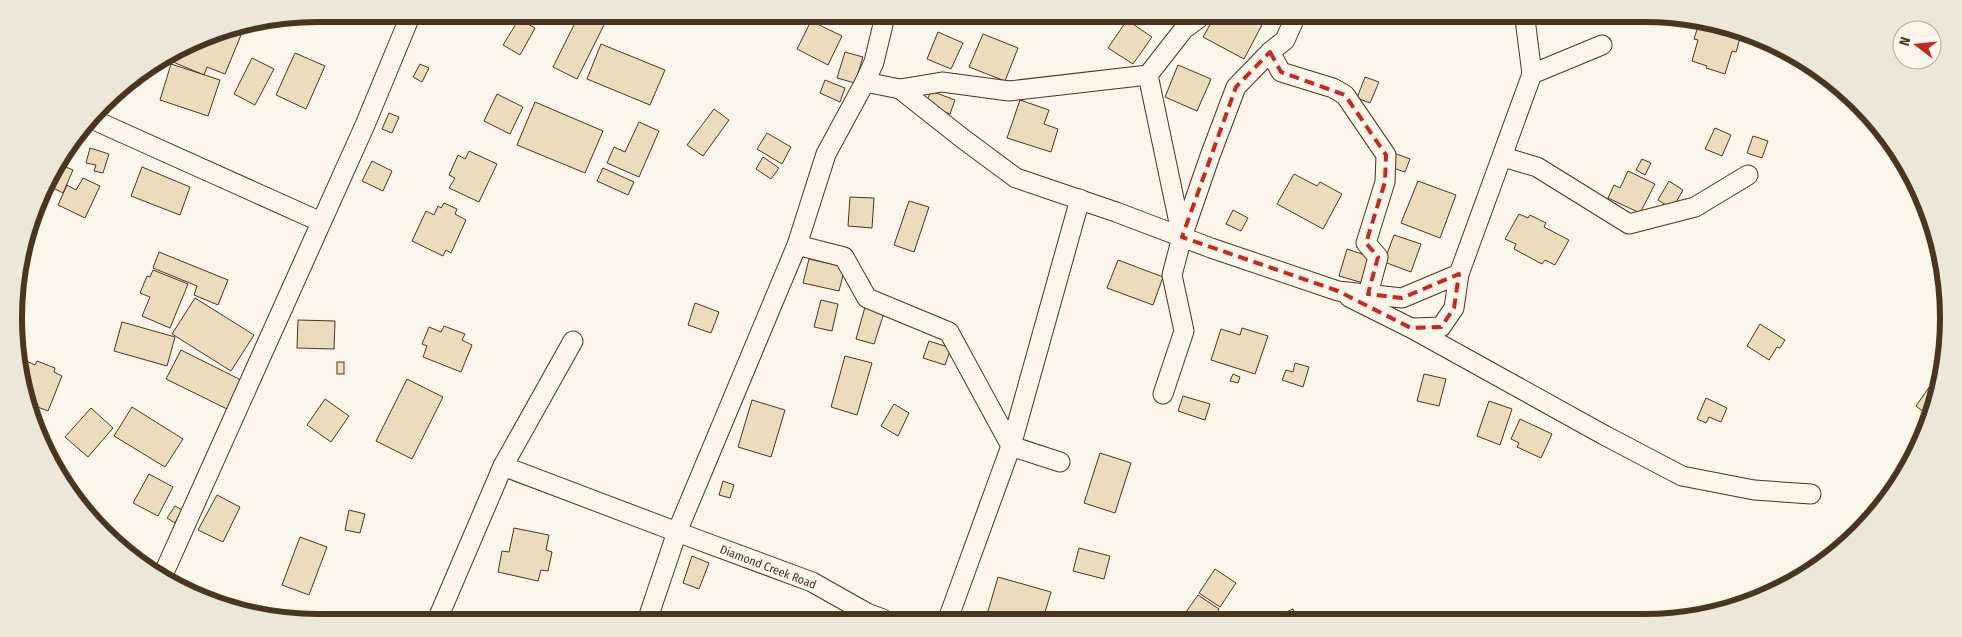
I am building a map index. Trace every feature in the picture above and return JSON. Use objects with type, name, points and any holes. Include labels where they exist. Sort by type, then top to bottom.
[{"type":"street","points":[[164,572],[365,126],[409,22]]},
{"type":"street","points":[[649,614],[676,532],[796,245],[826,154],[874,62],[884,22]]},
{"type":"street","points":[[865,82],[900,89],[942,82],[1009,91],[1148,75],[1184,28],[1193,22]]},
{"type":"street","points":[[1163,394],[1184,331],[1172,275],[1182,237],[1236,87],[1270,52],[1285,40],[1292,22]]},
{"type":"street","points":[[1412,328],[1441,327],[1454,308],[1459,274],[1532,74],[1525,22]]},
{"type":"street","points":[[1532,74],[1602,45]]},
{"type":"street","points":[[1270,52],[1281,72],[1333,88],[1345,94],[1386,155],[1385,182],[1366,243],[1378,257],[1368,294]]},
{"type":"street","points":[[1148,75],[1182,237]]},
{"type":"street","points":[[900,89],[1016,178],[1338,291],[1412,328],[1682,476],[1754,490],[1811,494]]},
{"type":"street","points":[[97,122],[321,222]]},
{"type":"street","points":[[1503,157],[1537,167],[1629,224],[1695,207],[1748,175]]},
{"type":"street","points":[[950,614],[1011,446],[1080,199]]},
{"type":"street","points":[[796,245],[844,257],[867,298],[949,332],[1011,446],[1060,462]]},
{"type":"street","points":[[1338,291],[1402,298],[1459,274]]},
{"type":"street","points":[[440,614],[503,466],[573,341]]},
{"type":"street","name":"Diamond Creek Road","points":[[503,466],[812,582],[870,614]]},
{"type":"highlighted area","points":[[1270,52],[1281,72],[1345,95],[1386,155],[1385,182],[1366,243],[1378,257],[1368,294],[1402,298],[1459,274],[1454,308],[1441,327],[1411,328],[1338,291],[1182,237],[1236,87]]},
{"type":"building","points":[[517,22],[524,22],[535,28],[520,55],[503,45]]},
{"type":"building","points":[[576,22],[605,23],[577,79],[553,67]]},
{"type":"building","points":[[810,22],[842,36],[828,65],[797,49]]},
{"type":"building","points":[[1126,22],[1130,22],[1152,37],[1133,64],[1108,48]]},
{"type":"building","points":[[1211,22],[1218,25],[1220,22],[1263,22],[1244,59],[1203,37]]},
{"type":"building","points":[[1698,27],[1740,38],[1736,52],[1732,51],[1725,74],[1692,61],[1698,40],[1694,39]]},
{"type":"building","points":[[938,32],[963,43],[951,69],[927,59]]},
{"type":"building","points":[[983,34],[1018,48],[1005,81],[969,67]]},
{"type":"building","points":[[241,35],[225,74],[207,67],[204,75],[171,61],[223,38]]},
{"type":"building","points":[[601,44],[665,70],[650,105],[587,79]]},
{"type":"building","points":[[845,52],[863,57],[855,83],[837,78]]},
{"type":"building","points":[[295,53],[325,66],[306,109],[276,95]]},
{"type":"building","points":[[252,58],[274,69],[255,105],[234,94]]},
{"type":"building","points":[[171,64],[220,80],[208,116],[160,100]]},
{"type":"building","points":[[420,64],[429,68],[422,82],[413,77]]},
{"type":"building","points":[[1178,65],[1211,79],[1197,111],[1165,97]]},
{"type":"building","points":[[1365,77],[1379,82],[1370,103],[1357,98]]},
{"type":"building","points":[[825,80],[845,88],[840,102],[820,93]]},
{"type":"building","points":[[931,91],[955,100],[950,114],[925,105]]},
{"type":"building","points":[[497,94],[523,107],[510,134],[484,121]]},
{"type":"building","points":[[1020,100],[1049,110],[1044,124],[1058,129],[1051,152],[1007,138]]},
{"type":"building","points":[[535,102],[603,131],[585,173],[517,145]]},
{"type":"building","points":[[714,109],[729,120],[703,156],[687,145]]},
{"type":"building","points":[[389,113],[399,117],[392,133],[382,129]]},
{"type":"building","points":[[639,122],[659,131],[639,177],[607,163],[614,147],[625,152]]},
{"type":"building","points":[[1715,128],[1731,135],[1722,156],[1705,149]]},
{"type":"building","points":[[767,133],[791,147],[782,164],[757,149]]},
{"type":"building","points":[[1753,136],[1768,141],[1762,158],[1747,153]]},
{"type":"building","points":[[90,148],[109,154],[103,173],[94,171],[96,165],[86,163]]},
{"type":"building","points":[[469,151],[497,164],[479,202],[449,188],[455,178],[449,175],[458,155],[465,159]]},
{"type":"building","points":[[1394,153],[1410,159],[1405,172],[1390,167]]},
{"type":"building","points":[[763,157],[779,168],[771,179],[756,169]]},
{"type":"building","points":[[1642,159],[1651,163],[1645,175],[1636,170]]},
{"type":"building","points":[[372,161],[392,171],[383,191],[362,181]]},
{"type":"building","points":[[64,166],[73,170],[63,193],[53,188]]},
{"type":"building","points":[[142,167],[190,187],[180,215],[131,196]]},
{"type":"building","points":[[603,168],[634,182],[628,195],[597,181]]},
{"type":"building","points":[[1628,171],[1655,184],[1640,213],[1608,198],[1614,185],[1620,188]]},
{"type":"building","points":[[1294,174],[1317,186],[1320,182],[1342,194],[1323,229],[1277,204]]},
{"type":"building","points":[[83,178],[100,186],[85,218],[58,205],[67,185],[76,190]]},
{"type":"building","points":[[1418,181],[1456,195],[1440,238],[1401,223]]},
{"type":"building","points":[[1669,181],[1683,190],[1672,209],[1658,200]]},
{"type":"building","points":[[850,197],[874,198],[872,228],[848,226]]},
{"type":"building","points":[[909,201],[929,207],[914,252],[894,245]]},
{"type":"building","points":[[444,203],[457,209],[455,214],[466,220],[451,253],[446,250],[443,256],[412,241],[426,211],[434,215],[438,206],[441,208]]},
{"type":"building","points":[[1233,210],[1248,218],[1241,231],[1226,224]]},
{"type":"building","points":[[1519,214],[1528,218],[1530,215],[1546,223],[1544,227],[1569,240],[1555,265],[1545,260],[1542,264],[1514,249],[1516,244],[1505,239]]},
{"type":"building","points":[[1394,235],[1421,244],[1411,272],[1384,262]]},
{"type":"building","points":[[1347,249],[1371,257],[1363,283],[1339,276]]},
{"type":"building","points":[[159,252],[228,280],[218,305],[194,295],[197,286],[153,268]]},
{"type":"building","points":[[809,259],[845,267],[839,291],[803,283]]},
{"type":"building","points":[[1118,260],[1163,277],[1153,305],[1107,288]]},
{"type":"building","points":[[153,270],[188,284],[170,328],[142,316],[150,297],[140,293],[147,276],[150,277]]},
{"type":"building","points":[[195,298],[254,335],[231,371],[172,334]]},
{"type":"building","points":[[821,300],[838,304],[832,331],[814,327]]},
{"type":"building","points":[[695,303],[719,312],[711,333],[688,325]]},
{"type":"building","points":[[865,307],[884,313],[874,344],[856,339]]},
{"type":"building","points":[[298,320],[335,321],[334,349],[297,348]]},
{"type":"building","points":[[122,322],[175,337],[167,366],[114,351]]},
{"type":"building","points":[[1760,324],[1785,340],[1780,348],[1777,347],[1769,360],[1747,346]]},
{"type":"building","points":[[444,326],[465,334],[462,340],[472,345],[461,372],[423,357],[427,346],[422,344],[429,327],[441,332]]},
{"type":"building","points":[[1242,328],[1268,336],[1255,374],[1211,360],[1221,329],[1240,335]]},
{"type":"building","points":[[929,341],[951,348],[945,365],[923,358]]},
{"type":"building","points":[[181,350],[241,380],[227,409],[166,379]]},
{"type":"building","points":[[845,356],[872,363],[857,415],[831,407]]},
{"type":"building","points":[[26,361],[35,365],[37,361],[55,368],[54,372],[62,376],[48,411],[36,406]]},
{"type":"building","points":[[337,362],[344,362],[344,374],[337,374]]},
{"type":"building","points":[[1295,363],[1309,367],[1303,387],[1282,380],[1286,370],[1293,372]]},
{"type":"building","points":[[1233,374],[1240,377],[1238,383],[1230,381]]},
{"type":"building","points":[[1424,374],[1446,379],[1439,406],[1417,401]]},
{"type":"building","points":[[407,379],[443,397],[412,459],[376,441]]},
{"type":"building","points":[[1930,386],[1931,387],[1924,412],[1916,406]]},
{"type":"building","points":[[1183,396],[1210,404],[1205,420],[1178,411]]},
{"type":"building","points":[[1706,398],[1727,408],[1721,422],[1709,417],[1706,423],[1697,419]]},
{"type":"building","points":[[325,399],[349,416],[331,442],[307,425]]},
{"type":"building","points":[[752,400],[785,410],[771,457],[738,447]]},
{"type":"building","points":[[1489,401],[1512,409],[1500,445],[1477,436]]},
{"type":"building","points":[[894,404],[909,413],[898,436],[881,426]]},
{"type":"building","points":[[132,407],[183,439],[165,467],[114,436]]},
{"type":"building","points":[[91,408],[113,428],[88,457],[65,437]]},
{"type":"building","points":[[1520,419],[1552,434],[1541,458],[1517,447],[1519,443],[1511,439]]},
{"type":"building","points":[[1100,453],[1131,463],[1115,513],[1084,503]]},
{"type":"building","points":[[149,474],[173,487],[158,516],[133,503]]},
{"type":"building","points":[[723,481],[734,485],[730,498],[719,495]]},
{"type":"building","points":[[217,495],[240,507],[223,542],[198,530]]},
{"type":"building","points":[[175,506],[182,510],[175,523],[167,518]]},
{"type":"building","points":[[349,510],[365,514],[360,533],[345,530]]},
{"type":"building","points":[[514,528],[549,535],[546,550],[552,552],[548,571],[541,570],[538,581],[498,572],[502,551],[509,552]]},
{"type":"building","points":[[300,537],[327,547],[309,595],[282,585]]},
{"type":"building","points":[[1079,548],[1110,556],[1104,579],[1073,571]]},
{"type":"building","points":[[692,556],[709,563],[699,589],[683,583]]},
{"type":"building","points":[[1215,569],[1236,583],[1220,607],[1199,593]]},
{"type":"building","points":[[998,577],[1051,592],[1044,614],[987,614]]},
{"type":"building","points":[[1198,595],[1219,609],[1216,614],[1185,614]]},
{"type":"building","points":[[1293,609],[1295,614],[1284,614]]}]
